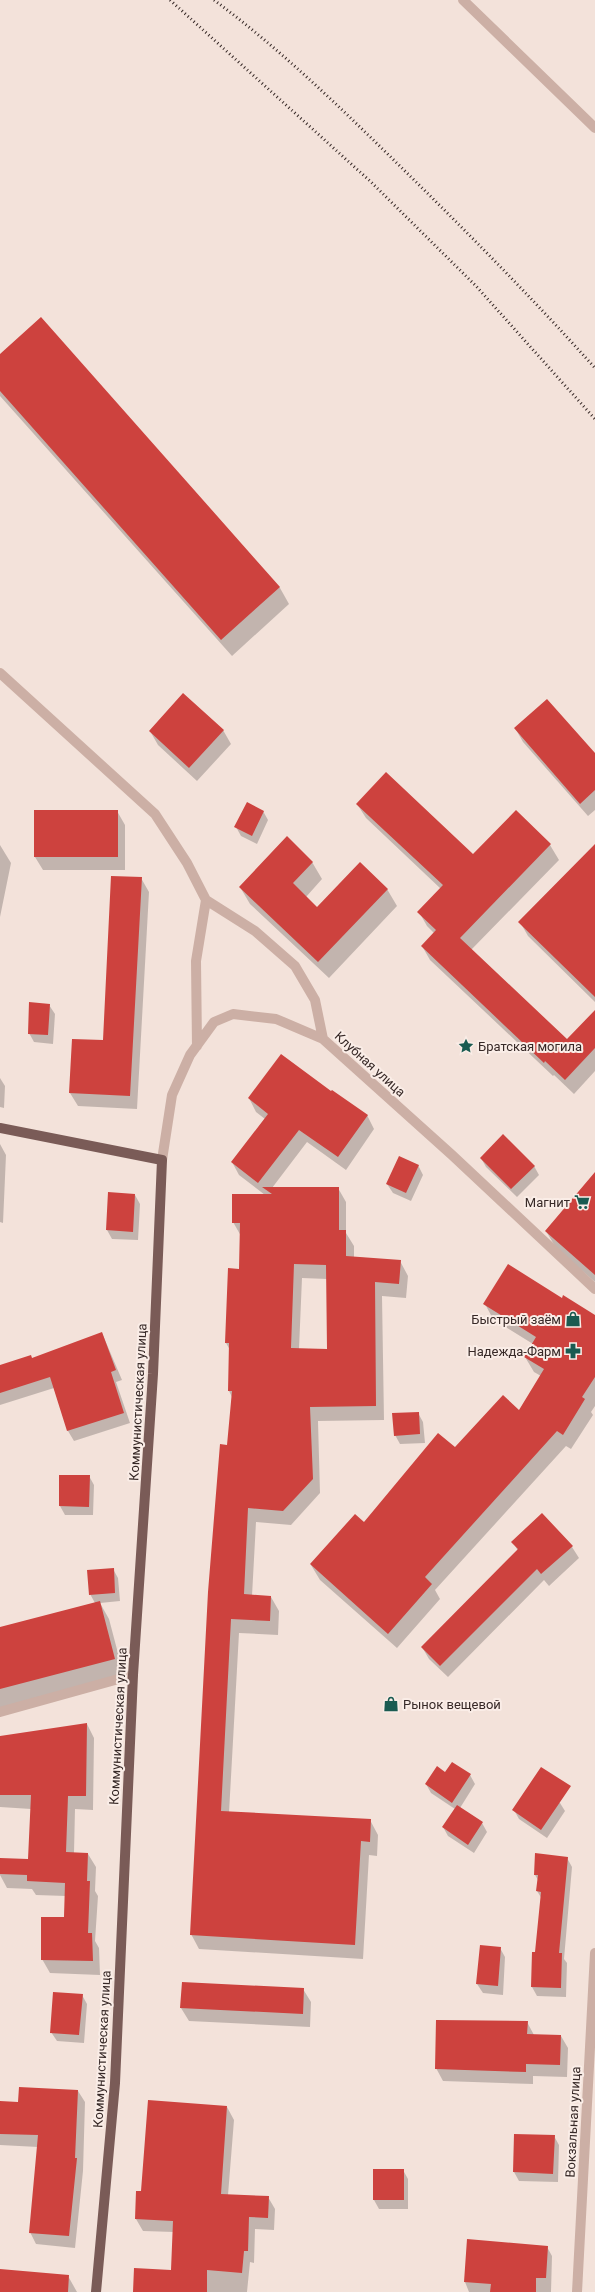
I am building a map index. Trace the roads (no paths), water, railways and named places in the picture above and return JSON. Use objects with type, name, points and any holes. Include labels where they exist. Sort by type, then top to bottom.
[{"type":"main road","points":[[0,1128],[162,1160]]},
{"type":"main road","name":"Коммунистическая улица","points":[[96,2292],[115,2082],[133,1675],[154,1374],[162,1160]]},
{"type":"street","points":[[464,0],[595,128]]},
{"type":"street","points":[[0,673],[155,814],[187,863],[206,900],[255,931],[295,966],[315,1000],[323,1039]]},
{"type":"street","points":[[197,1046],[196,961],[206,900]]},
{"type":"street","name":"Клубная улица","points":[[162,1160],[172,1096],[190,1055],[214,1022],[233,1014],[276,1019],[323,1039],[452,1155],[595,1289]]},
{"type":"street","points":[[0,1712],[133,1675]]},
{"type":"street","name":"Вокзальная улица","points":[[577,2292],[595,1953]]},
{"type":"railway","points":[[170,0],[370,181],[476,286],[595,419]]},
{"type":"railway","points":[[214,0],[290,62],[361,128],[503,270],[595,368]]},
{"type":"place","name":"Братская могила","points":[[466,1046]]},
{"type":"place","name":"Магнит","points":[[582,1202]]},
{"type":"place","name":"Быстрый заём","points":[[573,1319]]},
{"type":"place","name":"Надежда-Фарм","points":[[573,1351]]},
{"type":"place","name":"Рынок вещевой","points":[[391,1704]]}]
